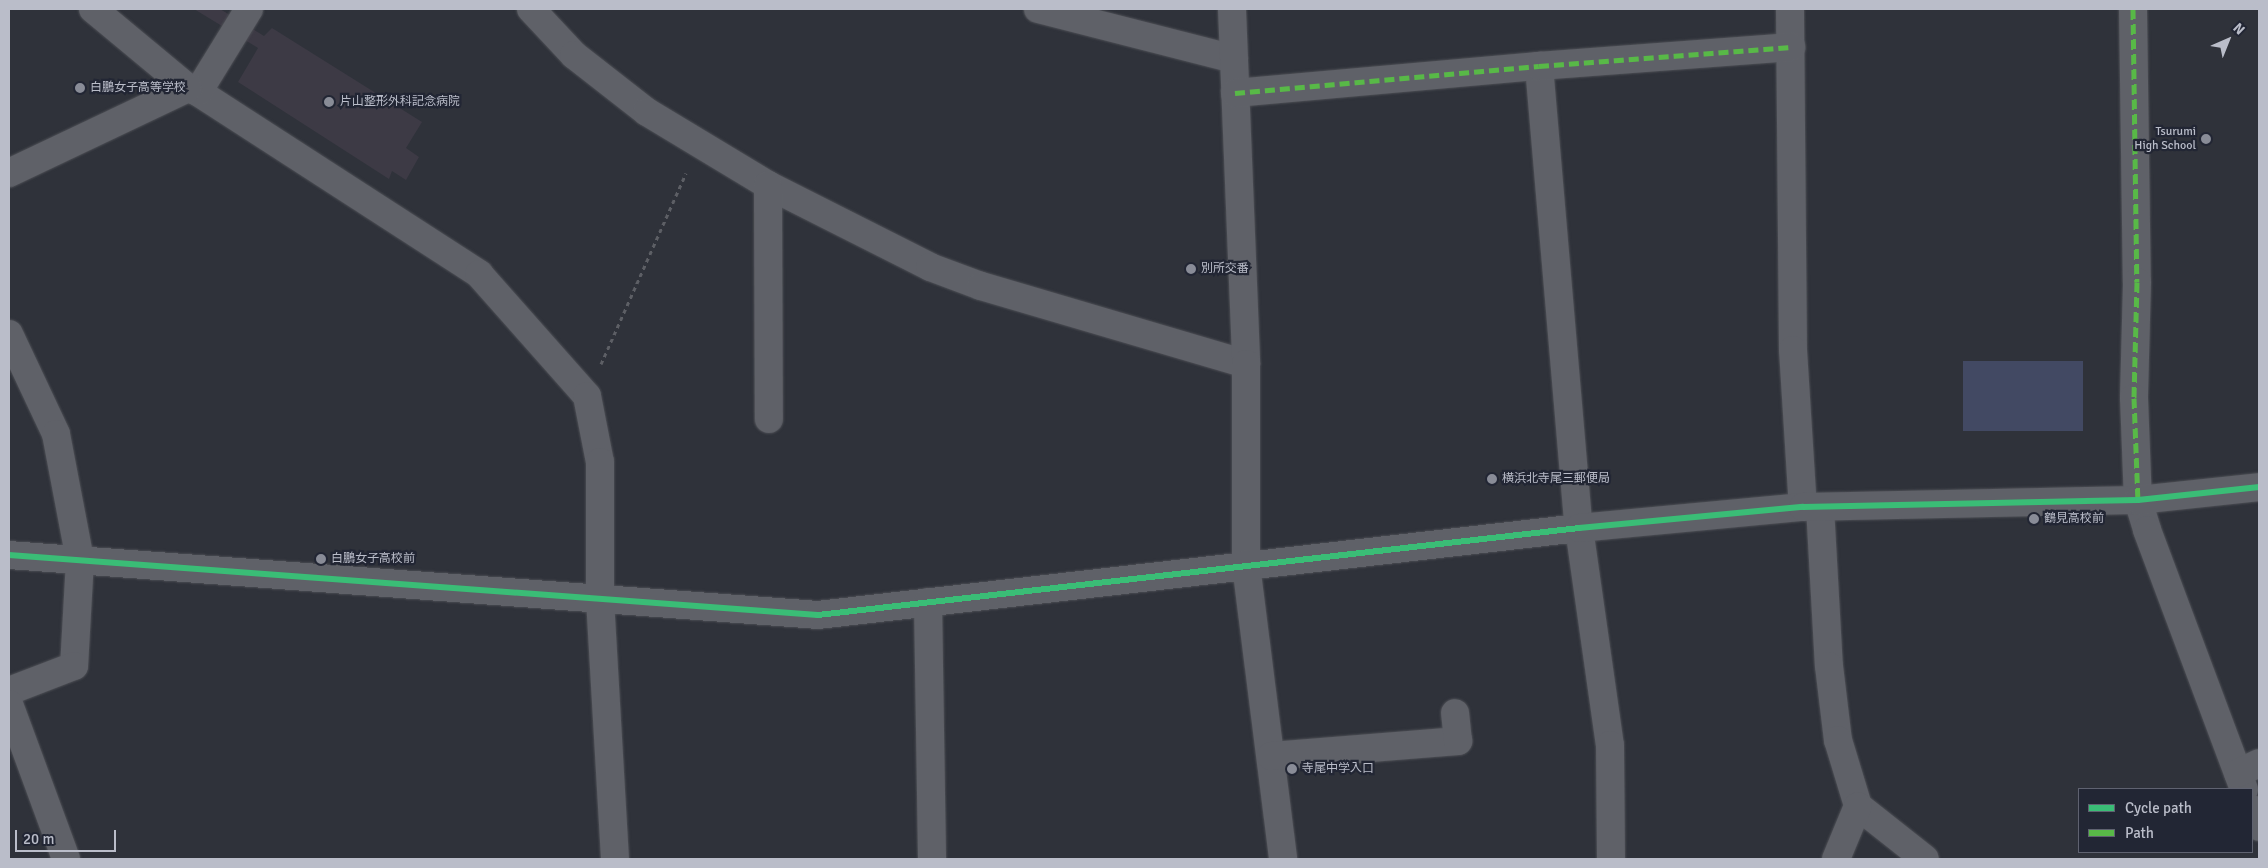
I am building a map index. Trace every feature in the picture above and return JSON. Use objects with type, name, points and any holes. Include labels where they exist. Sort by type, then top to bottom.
[{"type":"street","points":[[93,9],[193,90],[479,274],[587,396],[600,462],[600,599],[615,859]]},
{"type":"street","points":[[9,173],[193,90],[249,9]]},
{"type":"street","points":[[531,9],[574,55],[647,112],[768,185],[938,270],[982,286],[1246,364]]},
{"type":"street","points":[[1038,9],[1234,59]]},
{"type":"street","points":[[1232,9],[1246,364],[1246,565],[1284,859]]},
{"type":"street","points":[[1790,9],[1793,350],[1838,740],[1858,806],[1925,859]]},
{"type":"street","points":[[2132,9],[2137,282],[2134,398],[2138,500],[2147,530],[2247,775]]},
{"type":"street","points":[[1236,93],[1539,66],[1791,47]]},
{"type":"street","points":[[1539,66],[1579,528],[1610,744],[1611,859]]},
{"type":"street","points":[[768,185],[769,419]]},
{"type":"street","points":[[9,334],[56,434],[80,560],[74,666],[9,691]]},
{"type":"street","points":[[9,555],[818,615],[1579,528],[1812,507],[2138,500],[2259,487]]},
{"type":"street","points":[[928,602],[932,859]]},
{"type":"street","points":[[9,704],[66,859]]},
{"type":"street","points":[[1270,756],[1458,741],[1455,713]]},
{"type":"street","points":[[1836,859],[1858,806]]},
{"type":"street","points":[[2253,812],[2259,827]]},
{"type":"path","points":[[587,396],[699,144]]},
{"type":"shaded area","name":"片山整形外科記念病院","points":[[194,9],[220,9],[264,36],[272,28],[422,122],[406,148],[419,157],[406,180],[392,171],[389,179],[238,82],[258,48]]},
{"type":"water","points":[[1963,361],[2083,361],[2083,431],[1963,431]]},
{"type":"marked path","points":[[2133,9],[2137,282],[2134,398],[2138,500]]},
{"type":"marked path","points":[[1235,93],[1539,66],[1791,47]]},
{"type":"cycle path","points":[[9,555],[818,615],[1579,528],[1803,507],[2138,500],[2259,487]]},
{"type":"place","name":"白鵬女子高等学校","points":[[80,88]]},
{"type":"place","name":"片山整形外科記念病院","points":[[329,102]]},
{"type":"place","name":"Tsurumi High School","points":[[2206,139]]},
{"type":"place","name":"別所交番","points":[[1191,269]]},
{"type":"place","name":"横浜北寺尾三郵便局","points":[[1492,479]]},
{"type":"place","name":"鶴見高校前","points":[[2034,519]]},
{"type":"place","name":"白鵬女子高校前","points":[[321,559]]},
{"type":"place","name":"寺尾中学入口","points":[[1292,769]]}]
